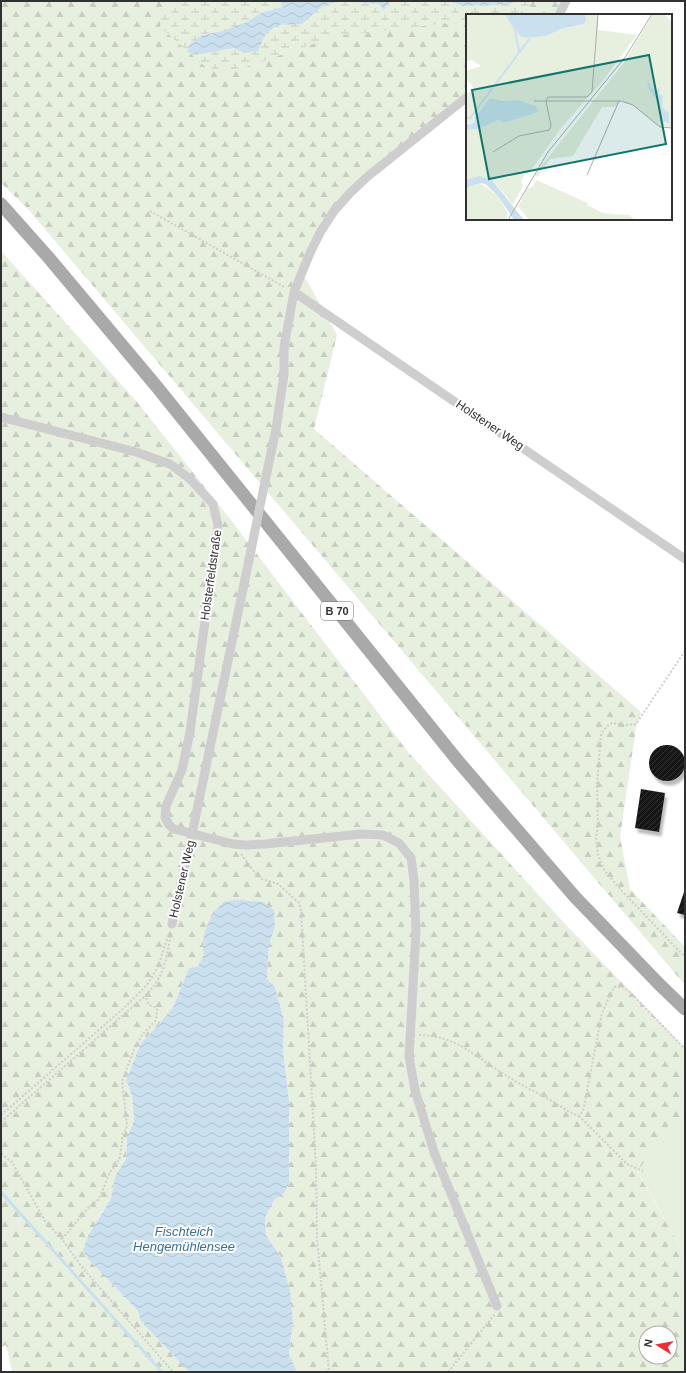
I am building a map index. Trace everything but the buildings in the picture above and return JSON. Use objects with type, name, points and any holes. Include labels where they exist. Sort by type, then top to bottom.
[{"type":"main road","name":"B 70","points":[[1,204],[59,270],[157,387],[468,773],[574,898],[685,1009]]},
{"type":"street","points":[[560,14],[566,1]]},
{"type":"street","points":[[294,292],[304,266],[321,231],[334,211],[350,193],[466,97]]},
{"type":"street","name":"Holstener Weg","points":[[172,924],[276,429],[284,374],[284,347],[294,292],[685,559]]},
{"type":"street","name":"Holsterfeldstraße","points":[[1,417],[136,452],[170,464],[190,478],[213,504],[218,525],[190,732],[182,770],[166,806],[165,817],[169,825],[174,829],[192,834]]},
{"type":"street","points":[[192,834],[233,844],[265,844],[360,834],[382,835],[399,842],[412,858],[416,932],[409,1057],[415,1090],[434,1152],[497,1306]]},
{"type":"path","points":[[150,211],[294,292]]},
{"type":"path","points":[[685,651],[636,724],[627,725],[612,723],[607,726],[601,734],[597,785],[598,825],[596,838],[598,854],[604,870],[620,890],[685,957]]},
{"type":"path","points":[[233,844],[256,874],[262,879],[278,884],[299,904],[301,910],[316,1166],[318,1238],[329,1372]]},
{"type":"path","points":[[1,1122],[146,996],[157,982],[164,967],[168,954],[172,924]]},
{"type":"path","points":[[1,1115],[124,1008],[145,987],[159,964],[172,924]]},
{"type":"path","points":[[579,1116],[583,1111],[602,1013],[614,987],[622,987],[632,993],[685,1049]]},
{"type":"path","points":[[62,1239],[88,1208],[98,1200],[110,1172],[120,1157],[122,1137],[127,1125],[122,1081],[133,1052],[142,1035],[156,1020],[157,1009],[149,1005],[146,996]]},
{"type":"path","points":[[410,1035],[429,1035],[460,1044],[504,1075],[572,1114],[579,1116],[627,1164],[643,1172]]},
{"type":"path","points":[[1,1154],[12,1162],[45,1221],[62,1239],[81,1266],[173,1372]]},
{"type":"path","points":[[448,1372],[486,1327],[495,1314],[497,1306]]},
{"type":"green space","points":[[1,1],[565,1],[558,14],[466,14],[466,96],[348,192],[300,272],[307,281],[337,335],[314,429],[641,712],[636,728],[620,837],[630,889],[685,947],[685,985],[28,209],[1,183]]},
{"type":"green space","points":[[174,1],[531,1],[526,11],[509,14],[466,14],[466,21],[336,36],[243,68],[211,72],[160,27],[162,13]]},
{"type":"green space","points":[[1,251],[137,402],[230,519],[408,752],[567,926],[685,1048],[685,1114],[637,1171],[685,1256],[685,1372],[297,1372],[289,1355],[293,1322],[281,1257],[266,1235],[265,1218],[275,1199],[283,1195],[289,1184],[289,1100],[283,1051],[284,1020],[275,987],[267,979],[269,945],[275,926],[204,954],[198,966],[189,968],[173,1007],[141,1043],[126,1080],[132,1096],[134,1121],[127,1137],[126,1159],[115,1176],[111,1198],[97,1220],[89,1260],[138,1311],[142,1321],[189,1372],[12,1372],[6,1345],[1,1347]]},
{"type":"green space","points":[[685,1114],[685,1256],[637,1170]]},
{"type":"water","points":[[278,1],[343,1],[324,5],[302,24],[278,25],[266,33],[258,51],[244,53],[234,48],[202,54],[187,52],[190,44],[203,35],[223,31],[245,23],[261,13],[285,6]]},
{"type":"water","points":[[343,1],[390,1],[384,10],[379,4]]},
{"type":"water","points":[[449,1],[519,1],[509,4],[463,6]]},
{"type":"water","name":"Fischteich Hengemühlensee","points":[[241,900],[263,902],[274,910],[275,926],[269,945],[267,979],[275,987],[284,1020],[283,1051],[289,1100],[289,1184],[283,1195],[275,1199],[265,1218],[266,1235],[281,1257],[290,1292],[293,1322],[289,1354],[297,1372],[189,1372],[141,1321],[138,1311],[89,1260],[83,1251],[88,1236],[111,1198],[115,1176],[126,1159],[127,1137],[134,1121],[132,1096],[126,1080],[141,1043],[173,1007],[189,968],[198,966],[204,954],[204,934],[218,907],[225,902]]},
{"type":"waterway","points":[[1,1192],[162,1372]]}]
